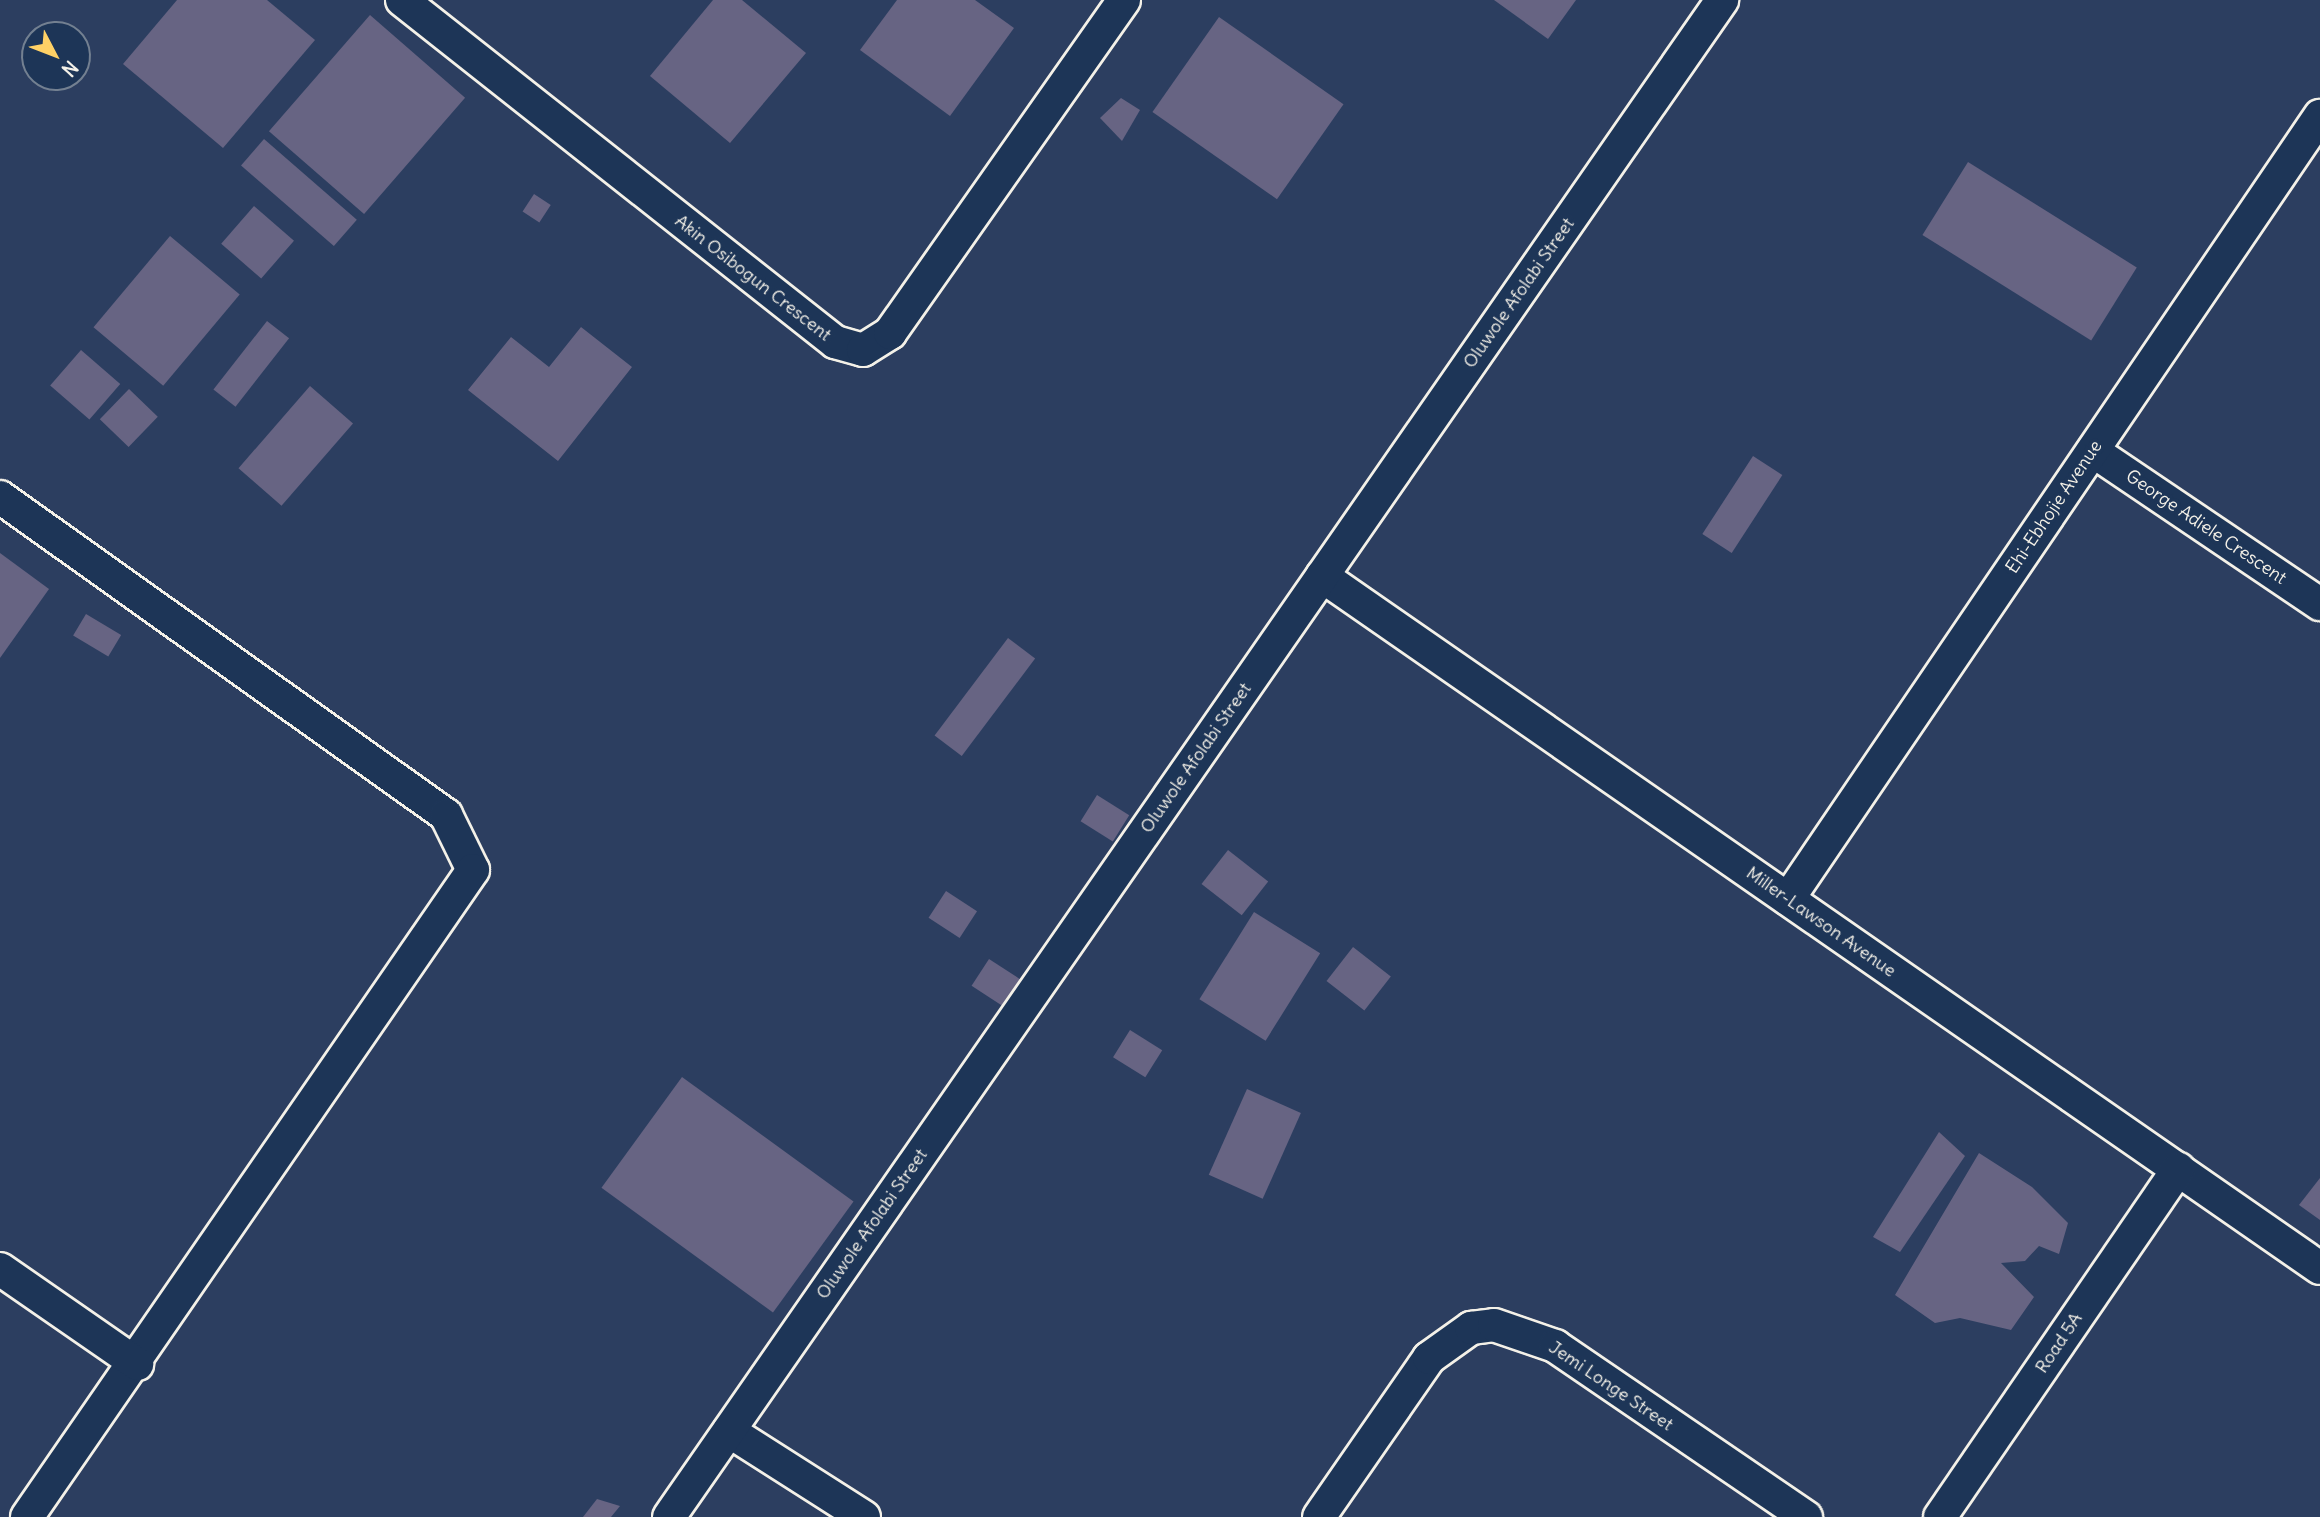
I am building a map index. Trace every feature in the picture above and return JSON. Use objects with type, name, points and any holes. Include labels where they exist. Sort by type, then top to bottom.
[{"type":"street","name":"Akin Osibogun Crescent","points":[[402,0],[825,334],[849,349],[863,350],[890,333],[1116,3]]},
{"type":"street","name":"Oluwole Afolabi Street","points":[[669,1517],[1722,0]]},
{"type":"street","name":"Ehi-Ebhojie Avenue","points":[[1788,899],[2320,116]]},
{"type":"street","name":"George Adiele Crescent","points":[[2093,451],[2320,604]]},
{"type":"street","points":[[0,497],[446,815],[473,870],[137,1364],[27,1517]]},
{"type":"street","name":"Miller-Lawson Avenue","points":[[1322,576],[2320,1268]]},
{"type":"street","name":"Road 5A","points":[[1940,1517],[2178,1169]]},
{"type":"street","points":[[0,1269],[137,1364]]},
{"type":"street","name":"Jemi Longe Street","points":[[1319,1517],[1429,1358],[1461,1333],[1494,1325],[1556,1346],[1806,1517]]},
{"type":"street","points":[[729,1431],[864,1517]]},
{"type":"building","points":[[177,0],[267,0],[315,40],[223,148],[123,64]]},
{"type":"building","points":[[713,0],[742,0],[806,53],[730,143],[650,76]]},
{"type":"building","points":[[897,0],[975,0],[1014,28],[950,116],[860,50]]},
{"type":"building","points":[[1494,0],[1576,0],[1548,39]]},
{"type":"building","points":[[370,15],[465,98],[364,214],[269,131]]},
{"type":"building","points":[[1219,17],[1344,104],[1277,199],[1152,112]]},
{"type":"building","points":[[1121,98],[1140,110],[1122,141],[1100,118]]},
{"type":"building","points":[[264,139],[357,220],[334,246],[241,165]]},
{"type":"building","points":[[1968,162],[2137,267],[2091,340],[1922,235]]},
{"type":"building","points":[[534,194],[551,205],[539,223],[523,212]]},
{"type":"building","points":[[254,206],[294,241],[261,279],[221,244]]},
{"type":"building","points":[[170,236],[240,294],[163,386],[94,327]]},
{"type":"building","points":[[267,321],[289,338],[236,407],[213,390]]},
{"type":"building","points":[[581,327],[632,367],[558,461],[468,390],[511,337],[549,367]]},
{"type":"building","points":[[81,350],[120,384],[89,420],[50,385]]},
{"type":"building","points":[[310,386],[353,423],[282,506],[238,468]]},
{"type":"building","points":[[129,389],[158,417],[129,447],[100,419]]},
{"type":"building","points":[[1753,456],[1782,475],[1732,553],[1702,534]]},
{"type":"building","points":[[0,553],[49,589],[0,658]]},
{"type":"building","points":[[86,614],[121,635],[108,657],[73,635]]},
{"type":"building","points":[[1008,638],[1035,658],[962,756],[935,735]]},
{"type":"building","points":[[1097,795],[1129,815],[1113,841],[1081,821]]},
{"type":"building","points":[[1228,850],[1268,881],[1242,915],[1202,884]]},
{"type":"building","points":[[946,891],[977,911],[960,938],[929,918]]},
{"type":"building","points":[[1254,912],[1320,953],[1266,1041],[1199,999]]},
{"type":"building","points":[[1353,947],[1391,977],[1364,1010],[1327,981]]},
{"type":"building","points":[[989,959],[1020,979],[1003,1006],[972,986]]},
{"type":"building","points":[[1130,1030],[1162,1050],[1145,1077],[1113,1057]]},
{"type":"building","points":[[682,1077],[854,1202],[773,1312],[601,1188]]},
{"type":"building","points":[[1247,1089],[1301,1113],[1263,1199],[1209,1175]]},
{"type":"building","points":[[1939,1132],[1965,1156],[1900,1252],[1873,1237]]},
{"type":"building","points":[[1979,1153],[2032,1187],[2068,1223],[2059,1254],[2039,1246],[2025,1261],[2001,1263],[2034,1297],[2011,1330],[1960,1318],[1935,1323],[1895,1295]]},
{"type":"building","points":[[2320,1178],[2320,1220],[2299,1205]]},
{"type":"building","points":[[597,1499],[620,1506],[611,1517],[583,1517]]}]
